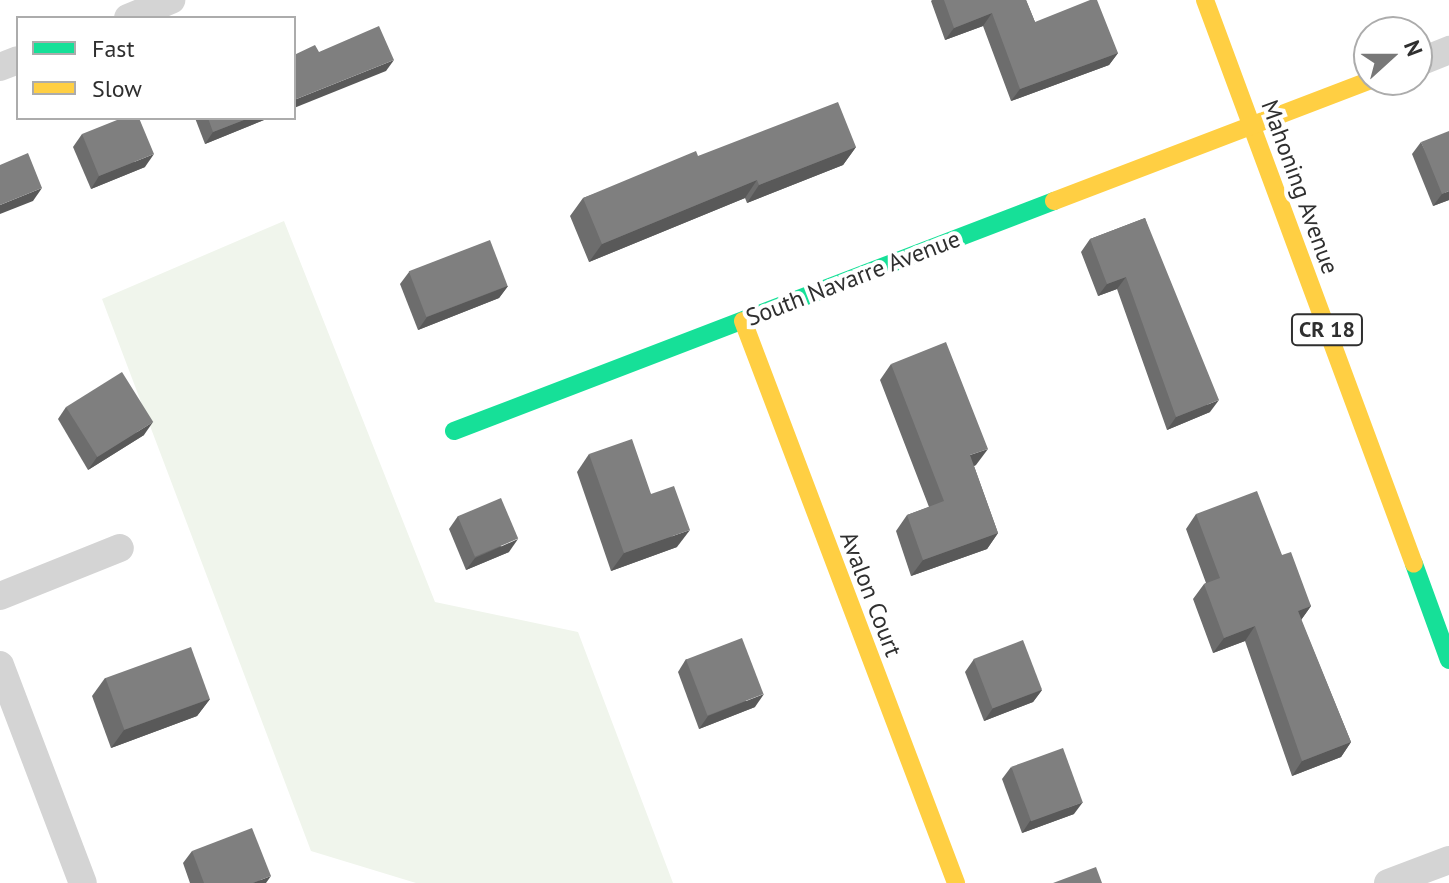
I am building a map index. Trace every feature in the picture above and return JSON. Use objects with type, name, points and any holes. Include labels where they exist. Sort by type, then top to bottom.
[{"type":"street","points":[[133,16],[171,0]]},
{"type":"street","name":"Mahoning Avenue","points":[[1205,0],[1449,660]]},
{"type":"street","name":"South Navarre Avenue","points":[[454,431],[1353,87]]},
{"type":"street","name":"Avalon Court","points":[[743,321],[956,883]]},
{"type":"street","points":[[0,596],[120,548]]},
{"type":"street","points":[[0,665],[83,883]]},
{"type":"street","points":[[1388,883],[1449,860]]},
{"type":"shaded area","points":[[284,221],[435,602],[578,632],[673,883],[416,883],[311,851],[102,299]]},
{"type":"building","points":[[944,0],[1026,0],[1035,22],[1097,0],[1118,53],[1020,89],[992,13],[954,28]]},
{"type":"building","points":[[379,26],[394,60],[296,99],[296,54],[315,45],[319,52]]},
{"type":"building","points":[[838,102],[856,147],[759,185],[757,180],[602,244],[583,198],[696,151],[698,156]]},
{"type":"building","points":[[117,120],[140,120],[154,154],[99,176],[82,134]]},
{"type":"building","points":[[209,120],[244,120],[213,132]]},
{"type":"building","points":[[1449,131],[1449,191],[1442,194],[1421,142]]},
{"type":"building","points":[[28,153],[42,188],[0,205],[0,165]]},
{"type":"building","points":[[1145,218],[1219,400],[1176,417],[1126,277],[1107,284],[1090,239]]},
{"type":"building","points":[[490,240],[508,286],[426,317],[409,271]]},
{"type":"building","points":[[946,342],[988,449],[970,455],[998,533],[923,560],[907,515],[944,501],[891,364]]},
{"type":"building","points":[[122,372],[153,422],[97,457],[66,407]]},
{"type":"building","points":[[632,439],[651,494],[674,486],[690,530],[624,553],[589,454]]},
{"type":"building","points":[[1257,491],[1282,555],[1291,552],[1311,606],[1298,611],[1351,742],[1302,761],[1255,626],[1224,638],[1204,584],[1220,578],[1196,514]]},
{"type":"building","points":[[501,498],[518,539],[475,557],[458,516]]},
{"type":"building","points":[[742,638],[764,694],[707,716],[686,660]]},
{"type":"building","points":[[1023,640],[1042,689],[993,708],[974,659]]},
{"type":"building","points":[[191,647],[210,699],[124,730],[105,678]]},
{"type":"building","points":[[1063,748],[1083,803],[1031,821],[1011,767]]},
{"type":"building","points":[[252,828],[271,876],[253,883],[204,883],[192,851]]},
{"type":"building","points":[[1096,867],[1102,883],[1053,883]]},
{"type":"traffic: fast","points":[[454,431],[1054,201]]},
{"type":"traffic: fast","points":[[1414,564],[1449,660]]},
{"type":"traffic: slow","points":[[1205,0],[1414,564]]},
{"type":"traffic: slow","points":[[1054,201],[1353,87]]},
{"type":"traffic: slow","points":[[743,321],[956,883]]}]
